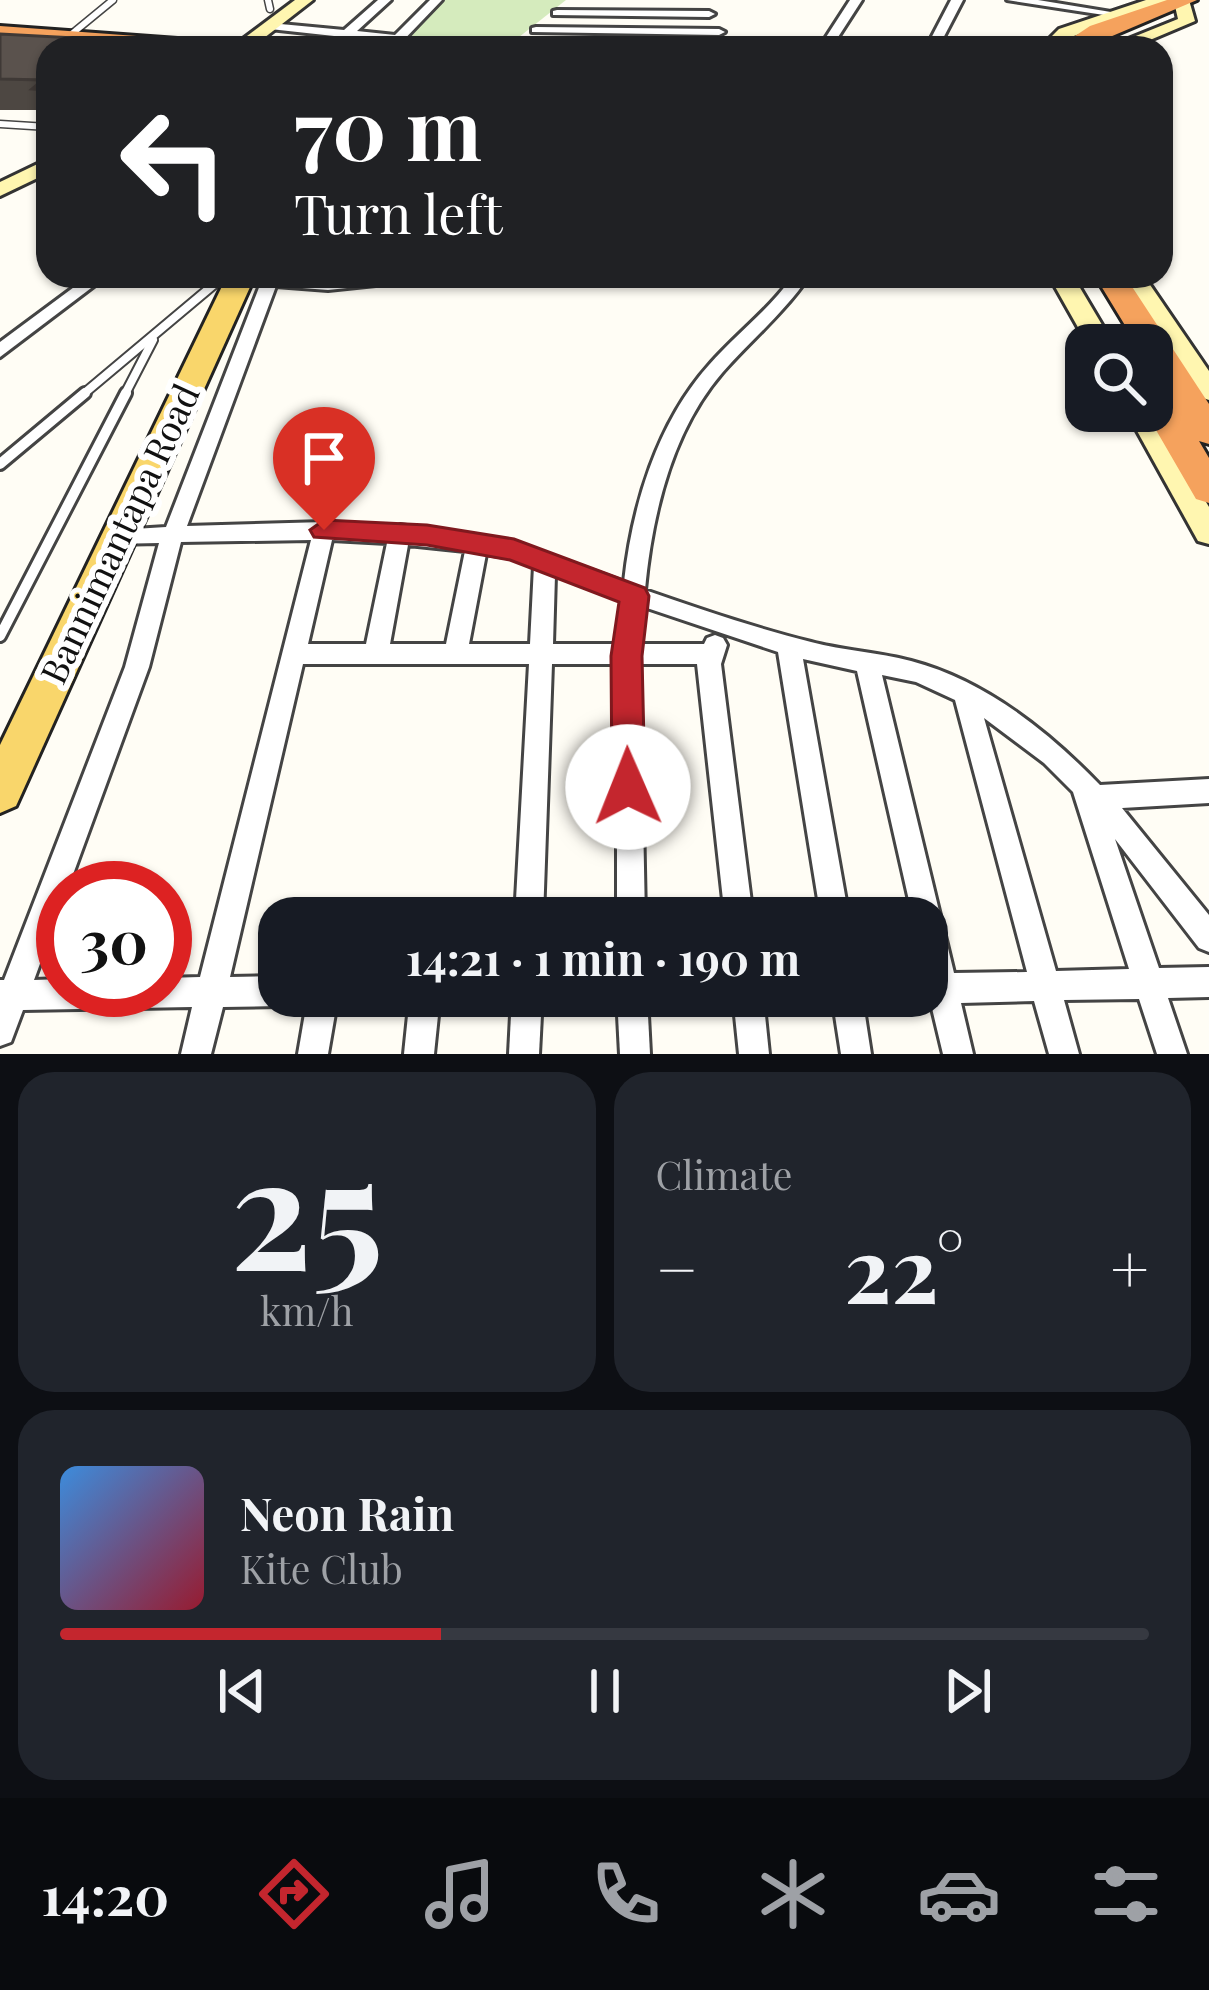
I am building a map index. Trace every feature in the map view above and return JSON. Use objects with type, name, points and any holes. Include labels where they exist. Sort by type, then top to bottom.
[{"type":"highway","points":[[1072,36],[1175,1]]},
{"type":"highway","points":[[1123,36],[1162,20],[1175,1]]},
{"type":"highway","points":[[1088,288],[1110,324]]},
{"type":"highway","points":[[1118,288],[1209,432]]},
{"type":"highway","points":[[1173,429],[1209,489]]},
{"type":"main road","name":"Bannimantapa Road","points":[[0,792],[227,288]]},
{"type":"street","points":[[250,36],[269,12],[305,0]]},
{"type":"street","points":[[347,34],[386,0]]},
{"type":"street","points":[[401,36],[436,0]]},
{"type":"street","points":[[529,36],[557,13],[583,0]]},
{"type":"street","points":[[695,0],[720,36]]},
{"type":"street","points":[[833,36],[856,0]]},
{"type":"street","points":[[938,36],[957,0]]},
{"type":"street","points":[[1012,0],[1117,14]]},
{"type":"street","points":[[1062,36],[1117,14],[1175,1],[1187,21],[1147,36]]},
{"type":"street","points":[[1060,6],[1062,36]]},
{"type":"street","points":[[269,12],[356,36]]},
{"type":"street","points":[[557,13],[709,14]]},
{"type":"street","points":[[536,30],[719,32]]},
{"type":"street","points":[[0,190],[36,171]]},
{"type":"street","points":[[0,351],[83,288]]},
{"type":"street","points":[[0,1031],[6,995],[137,667],[175,534],[229,288]]},
{"type":"street","points":[[631,897],[626,656],[650,490],[702,386],[794,288]]},
{"type":"street","points":[[1068,288],[1089,324]]},
{"type":"street","points":[[1140,288],[1209,391]]},
{"type":"street","points":[[1151,432],[1209,533]]},
{"type":"street","points":[[196,1054],[324,530]]},
{"type":"street","points":[[118,538],[324,530],[477,543],[545,562],[721,626],[868,666],[931,677],[1028,734],[1125,826],[1209,938]]},
{"type":"street","points":[[376,654],[400,533]]},
{"type":"street","points":[[456,654],[477,543]]},
{"type":"street","points":[[530,897],[537,654],[545,562]]},
{"type":"street","points":[[721,626],[712,654],[737,897]]},
{"type":"street","points":[[789,646],[831,897]]},
{"type":"street","points":[[294,654],[712,654]]},
{"type":"street","points":[[868,666],[922,897]]},
{"type":"street","points":[[966,698],[1064,1054]]},
{"type":"street","points":[[1090,793],[1209,791]]},
{"type":"street","points":[[1090,793],[1172,1054]]},
{"type":"street","points":[[948,989],[1209,982]]},
{"type":"street","points":[[6,995],[258,991]]},
{"type":"street","points":[[313,1054],[319,1017]]},
{"type":"street","points":[[419,1054],[423,1017]]},
{"type":"street","points":[[524,1054],[526,1017]]},
{"type":"street","points":[[633,1017],[635,1054]]},
{"type":"street","points":[[750,1017],[754,1054]]},
{"type":"street","points":[[851,1017],[856,1054]]},
{"type":"street","points":[[945,1017],[958,1054]]},
{"type":"lane","points":[[69,36],[113,0]]},
{"type":"lane","points":[[0,56],[12,36]]},
{"type":"lane","points":[[0,124],[36,126]]},
{"type":"lane","points":[[0,464],[218,288]]},
{"type":"lane","points":[[0,636],[153,340]]},
{"type":"green space","points":[[443,0],[566,0],[520,36],[408,36]]},
{"type":"building","points":[[0,34],[38,36],[36,80],[0,79]]},
{"type":"route","points":[[324,530],[427,535],[514,550],[635,596],[626,656],[628,787]]}]
